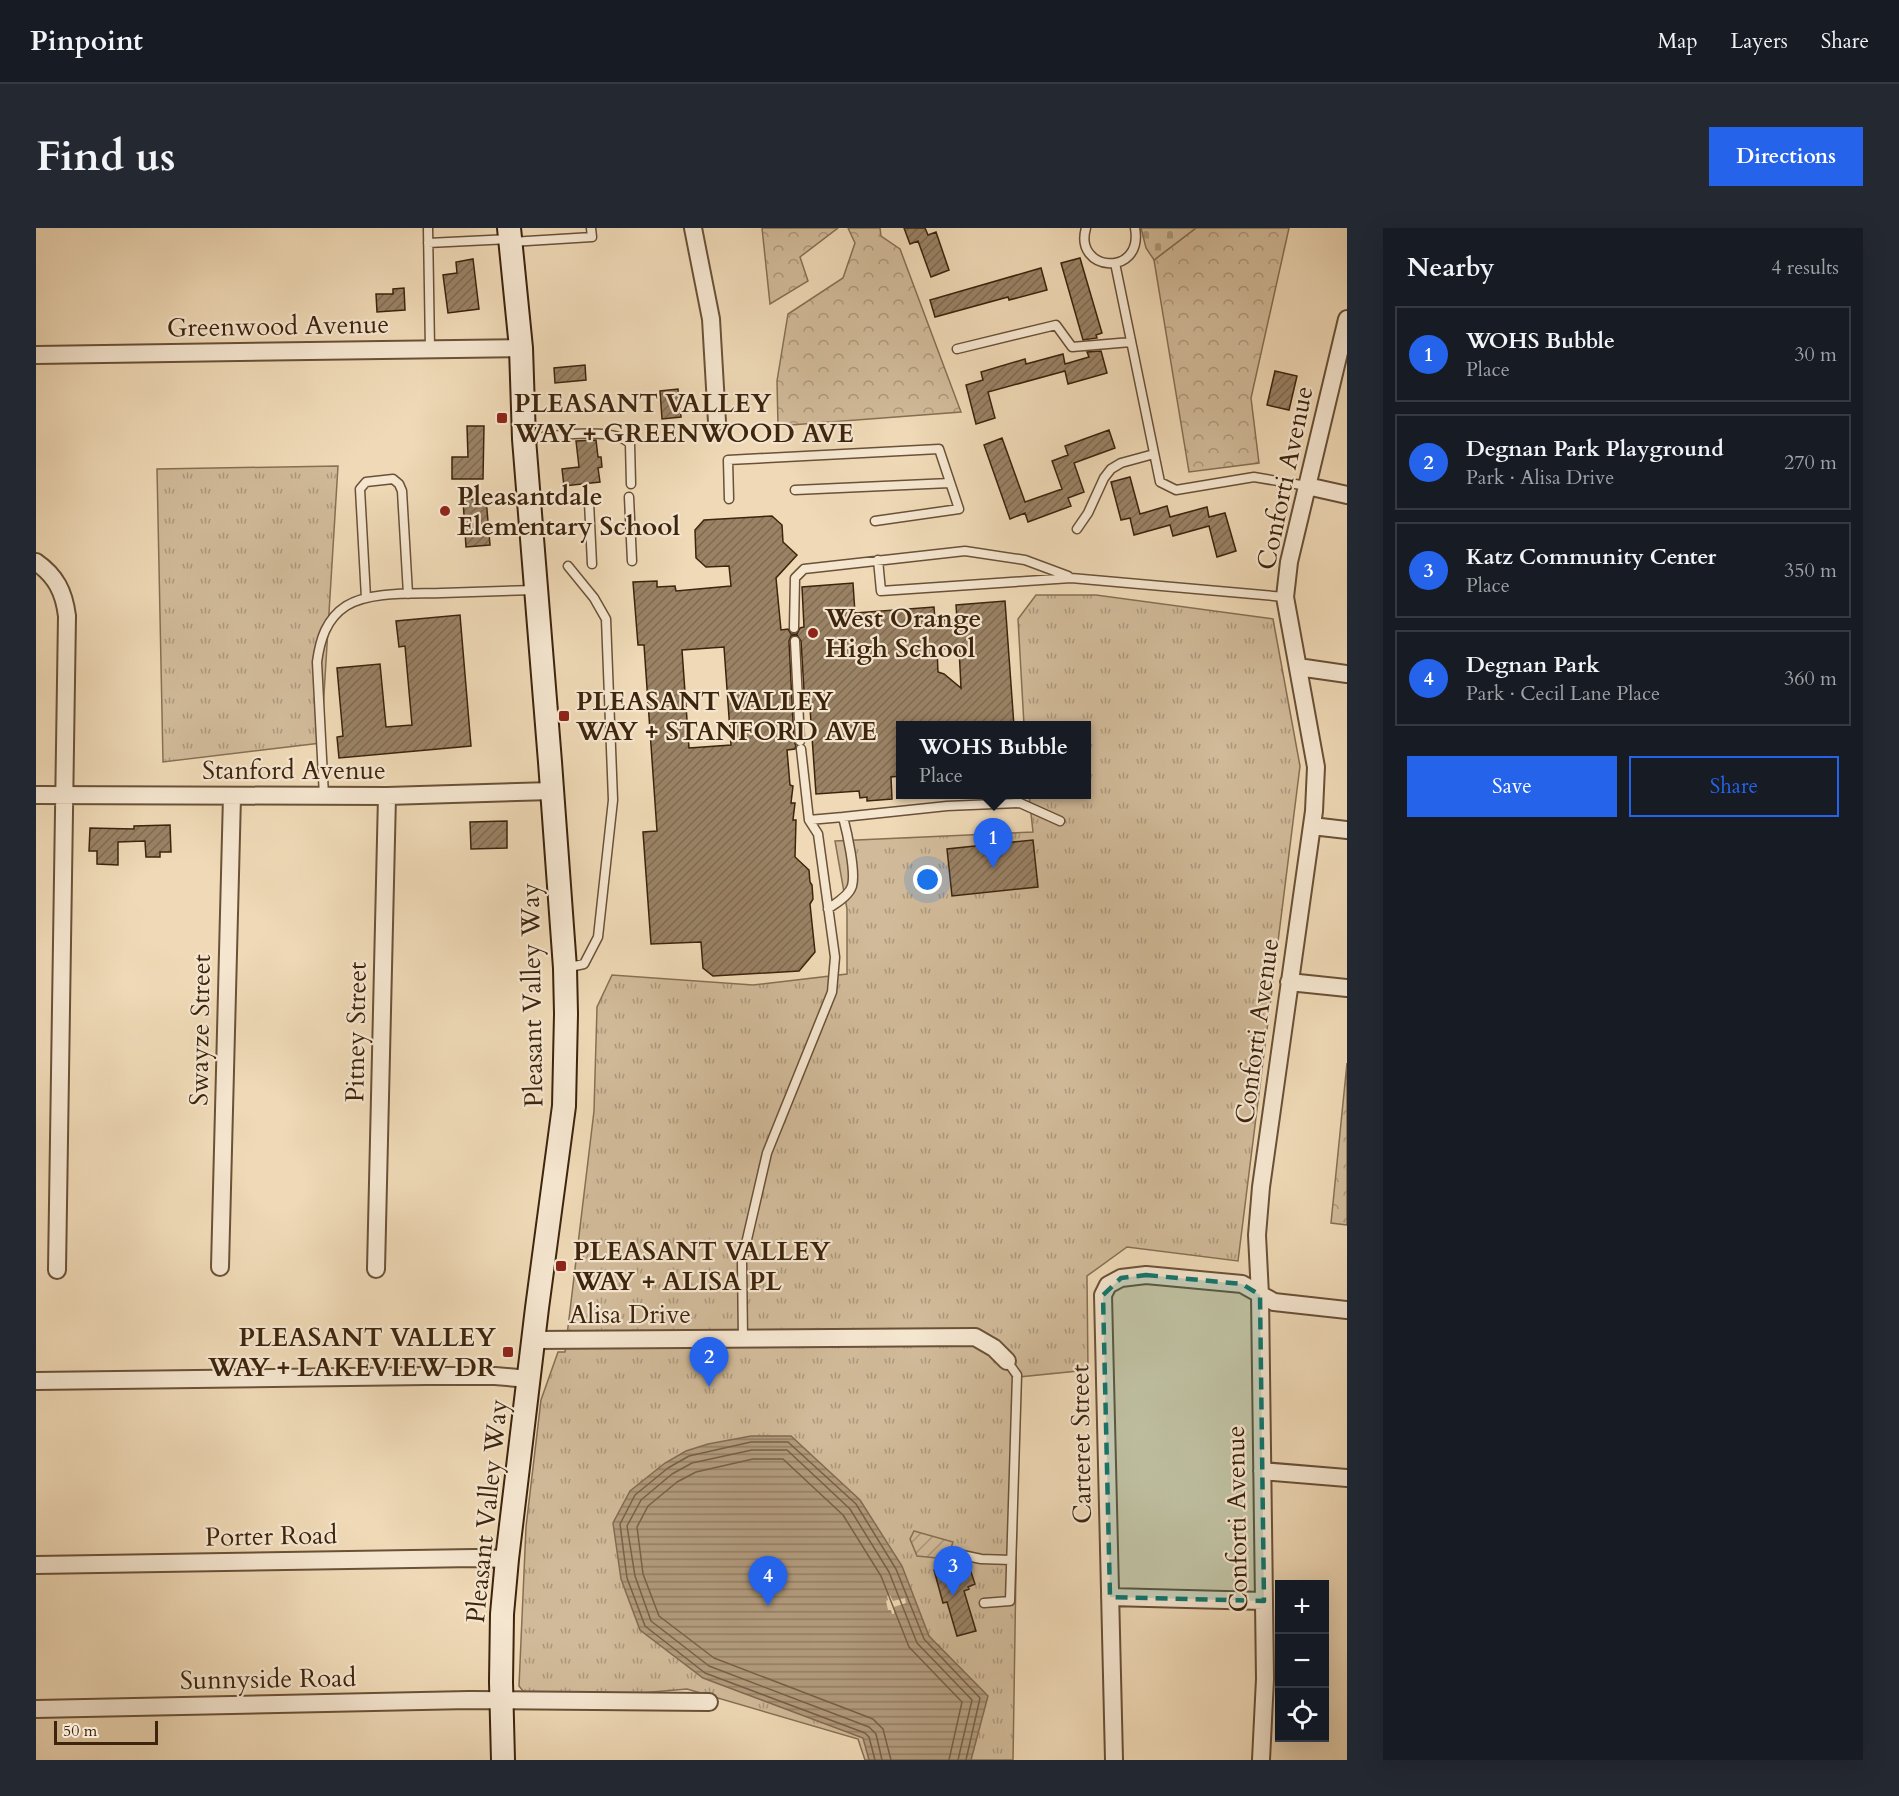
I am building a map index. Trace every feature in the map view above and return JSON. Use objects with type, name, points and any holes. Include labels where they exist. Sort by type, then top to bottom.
[{"type":"main road","name":"Pleasant Valley Way","points":[[503,1760],[502,1614],[564,1106],[565,968],[510,236]]},
{"type":"street","points":[[693,228],[711,319],[717,422]]},
{"type":"street","name":"Conforti Avenue","points":[[1261,1760],[1265,1679],[1260,1295],[1257,1235],[1260,1196],[1312,826],[1316,767],[1286,597],[1289,562],[1347,319]]},
{"type":"street","name":"Greenwood Avenue","points":[[36,355],[520,348]]},
{"type":"street","points":[[1307,486],[1347,495]]},
{"type":"street","points":[[36,562],[54,577],[65,600],[67,616],[57,1270]]},
{"type":"street","points":[[1298,668],[1347,674]]},
{"type":"street","name":"Stanford Avenue","points":[[36,795],[387,796],[552,791]]},
{"type":"street","name":"Swayze Street","points":[[220,1267],[232,796]]},
{"type":"street","name":"Pitney Street","points":[[376,1269],[387,796]]},
{"type":"street","points":[[1312,826],[1347,830]]},
{"type":"street","points":[[1289,982],[1347,988]]},
{"type":"street","name":"Carteret Street","points":[[1114,1760],[1103,1294],[1108,1285],[1121,1278],[1146,1275],[1242,1284],[1274,1302],[1347,1310]]},
{"type":"street","name":"Alisa Drive","points":[[534,1340],[975,1336],[994,1348],[1006,1361]]},
{"type":"street","points":[[36,1381],[426,1376],[495,1376],[529,1379]]},
{"type":"street","points":[[1262,1471],[1347,1478]]},
{"type":"street","name":"Porter Road","points":[[36,1565],[475,1558],[507,1560]]},
{"type":"street","points":[[1110,1597],[1264,1601]]},
{"type":"street","name":"Sunnyside Road","points":[[36,1709],[501,1701],[709,1701]]},
{"type":"lane","points":[[428,228],[430,349]]},
{"type":"lane","points":[[428,243],[510,236],[592,237],[591,228]]},
{"type":"lane","points":[[1086,228],[1084,243],[1087,250],[1101,262],[1116,263],[1131,254],[1137,238],[1134,228]]},
{"type":"lane","points":[[1116,263],[1160,482],[1176,490],[1254,477],[1307,486]]},
{"type":"lane","points":[[957,350],[1056,325],[1072,347],[1131,342]]},
{"type":"lane","points":[[524,439],[597,433],[623,438],[630,444],[631,484]]},
{"type":"lane","points":[[729,499],[728,460],[939,449],[960,509],[875,521]]},
{"type":"lane","points":[[1077,529],[1089,513],[1104,478],[1111,469],[1121,463],[1154,454]]},
{"type":"lane","points":[[366,598],[360,489],[366,482],[393,479],[402,491],[408,594]]},
{"type":"lane","points":[[795,490],[951,483]]},
{"type":"lane","points":[[629,497],[632,561]]},
{"type":"lane","points":[[589,502],[592,564]]},
{"type":"lane","points":[[794,628],[795,578],[804,569],[965,550],[1025,560],[1071,578]]},
{"type":"lane","points":[[878,560],[881,591],[1071,578],[1286,597]]},
{"type":"lane","points":[[565,968],[584,964],[598,937],[614,800],[606,619],[594,598],[567,566]]},
{"type":"lane","points":[[324,796],[317,662],[320,643],[327,626],[337,614],[348,605],[366,598],[408,594],[536,590]]},
{"type":"lane","points":[[743,1339],[742,1261],[767,1153],[832,992],[835,957],[818,834],[809,820],[800,745],[795,641]]},
{"type":"lane","points":[[809,820],[947,806],[1020,803],[1060,821]]},
{"type":"lane","points":[[828,909],[848,893],[852,885],[849,841],[843,817]]},
{"type":"lane","points":[[984,1603],[1010,1601],[1017,1375],[1006,1361]]},
{"type":"lane","points":[[953,1553],[981,1559],[1011,1560]]},
{"type":"highlighted area","points":[[1146,1275],[1242,1284],[1260,1295],[1264,1601],[1110,1597],[1103,1295],[1121,1278]]},
{"type":"green space","points":[[762,228],[838,228],[800,257],[808,281],[770,304]]},
{"type":"green space","points":[[848,228],[880,228],[881,236],[900,249],[961,412],[778,426],[777,381],[788,314],[843,278],[855,243]]},
{"type":"green space","points":[[1141,228],[1196,228],[1154,260],[1146,248]]},
{"type":"green space","points":[[1196,228],[1289,228],[1251,398],[1259,463],[1189,472],[1154,260]]},
{"type":"green space","points":[[338,466],[321,743],[163,762],[157,469]]},
{"type":"green space","points":[[1036,595],[1096,595],[1273,619],[1300,766],[1238,1261],[1127,1247],[1087,1276],[1088,1370],[1019,1377],[1013,1760],[865,1760],[858,1739],[687,1689],[536,1702],[519,1686],[526,1527],[541,1400],[558,1352],[565,1352],[594,1111],[597,1007],[612,975],[753,985],[847,974],[847,909],[835,841],[1033,832],[1029,799],[1091,799],[1091,721],[1024,721],[1018,619]]},
{"type":"green space","points":[[1347,1063],[1347,1225],[1331,1223]]},
{"type":"green space","points":[[914,1531],[953,1542],[947,1559],[917,1556],[910,1539]]},
{"type":"water","points":[[751,1436],[791,1436],[860,1500],[902,1566],[929,1636],[988,1696],[971,1760],[869,1760],[863,1738],[703,1678],[640,1630],[621,1579],[613,1523],[630,1491],[665,1463],[686,1451],[708,1444]]},
{"type":"pier","points":[[890,1595],[893,1601],[905,1598],[906,1603],[894,1607],[894,1614],[888,1610],[886,1601],[887,1596]]},
{"type":"building","points":[[904,228],[925,228],[928,235],[936,232],[949,270],[931,277],[918,241],[910,244]]},
{"type":"building","points":[[1080,258],[1102,333],[1096,335],[1097,338],[1083,340],[1061,263]]},
{"type":"building","points":[[473,259],[479,309],[448,313],[443,275],[457,273],[456,262]]},
{"type":"building","points":[[1041,268],[1047,290],[1009,300],[1008,297],[935,317],[930,300]]},
{"type":"building","points":[[404,288],[405,310],[377,312],[376,294],[393,294],[393,289]]},
{"type":"building","points":[[1101,351],[1107,373],[1068,384],[1065,371],[988,392],[995,418],[976,424],[966,385],[983,380],[981,372],[1025,359],[1026,364],[1063,354],[1065,364],[1089,357],[1087,352]]},
{"type":"building","points":[[585,365],[586,380],[555,383],[554,368]]},
{"type":"building","points":[[1275,371],[1297,376],[1289,410],[1267,405]]},
{"type":"building","points":[[678,389],[681,417],[662,419],[660,391]]},
{"type":"building","points":[[467,426],[484,426],[483,479],[452,479],[452,457],[468,457]]},
{"type":"building","points":[[1109,430],[1115,448],[1074,463],[1084,492],[1068,498],[1071,506],[1028,522],[1025,513],[1010,519],[984,445],[1002,438],[1025,502],[1062,489],[1052,461],[1068,455],[1065,446]]},
{"type":"building","points":[[596,440],[602,467],[598,468],[600,482],[564,486],[562,469],[579,467],[576,441]]},
{"type":"building","points":[[1130,477],[1140,514],[1167,506],[1170,517],[1207,507],[1209,517],[1225,513],[1236,551],[1217,557],[1209,526],[1173,536],[1170,525],[1134,535],[1130,518],[1121,520],[1111,482]]},
{"type":"building","points":[[486,498],[490,545],[466,547],[463,500]]},
{"type":"building","name":"West Orange High School","points":[[772,516],[782,525],[783,542],[797,555],[776,578],[781,630],[788,629],[791,634],[797,634],[800,628],[804,627],[802,587],[853,583],[855,613],[934,607],[935,621],[957,619],[956,605],[1005,601],[1014,721],[896,721],[896,776],[891,777],[892,799],[867,801],[867,797],[860,798],[859,791],[816,794],[810,708],[805,707],[801,641],[797,635],[791,636],[789,641],[796,746],[795,749],[787,750],[790,785],[793,786],[791,803],[795,803],[793,820],[796,820],[795,857],[809,870],[812,885],[813,899],[810,904],[815,952],[799,971],[713,976],[703,968],[701,942],[651,944],[643,832],[657,831],[644,645],[638,645],[633,582],[657,581],[657,587],[675,586],[676,591],[731,586],[729,566],[706,567],[696,558],[695,530],[704,520]],"holes":[[[724,647],[731,745],[689,748],[682,650]],[[959,648],[961,688],[938,672],[937,649]]]},
{"type":"building","points":[[460,615],[471,746],[339,758],[337,737],[343,736],[337,668],[380,664],[386,727],[412,725],[405,646],[399,647],[396,621]]},
{"type":"building","points":[[507,821],[507,848],[471,849],[470,822]]},
{"type":"building","points":[[170,825],[171,852],[160,852],[160,857],[146,857],[145,841],[118,842],[118,865],[97,864],[97,851],[89,851],[90,828],[134,829],[134,826]]},
{"type":"building","points":[[1033,840],[1038,887],[952,896],[947,849]]},
{"type":"building","points":[[948,1564],[952,1574],[970,1569],[975,1584],[964,1591],[976,1631],[957,1636],[947,1602],[943,1603],[934,1570]]},
{"type":"place","name":"PLEASANT VALLEY WAY + GREENWOOD AVE","points":[[502,418]]},
{"type":"place","name":"Pleasantdale Elementary School","points":[[445,511]]},
{"type":"place","name":"West Orange High School","points":[[813,633]]},
{"type":"place","name":"PLEASANT VALLEY WAY + STANFORD AVE","points":[[564,716]]},
{"type":"place","name":"WOHS Bubble","points":[[993,868]]},
{"type":"place","name":"PLEASANT VALLEY WAY + ALISA PL","points":[[561,1266]]},
{"type":"place","name":"PLEASANT VALLEY WAY + LAKEVIEW DR","points":[[508,1352]]},
{"type":"place","name":"Degnan Park Playground","points":[[709,1387]]},
{"type":"place","name":"Katz Community Center","points":[[953,1596]]},
{"type":"place","name":"Degnan Park","points":[[768,1606]]}]
